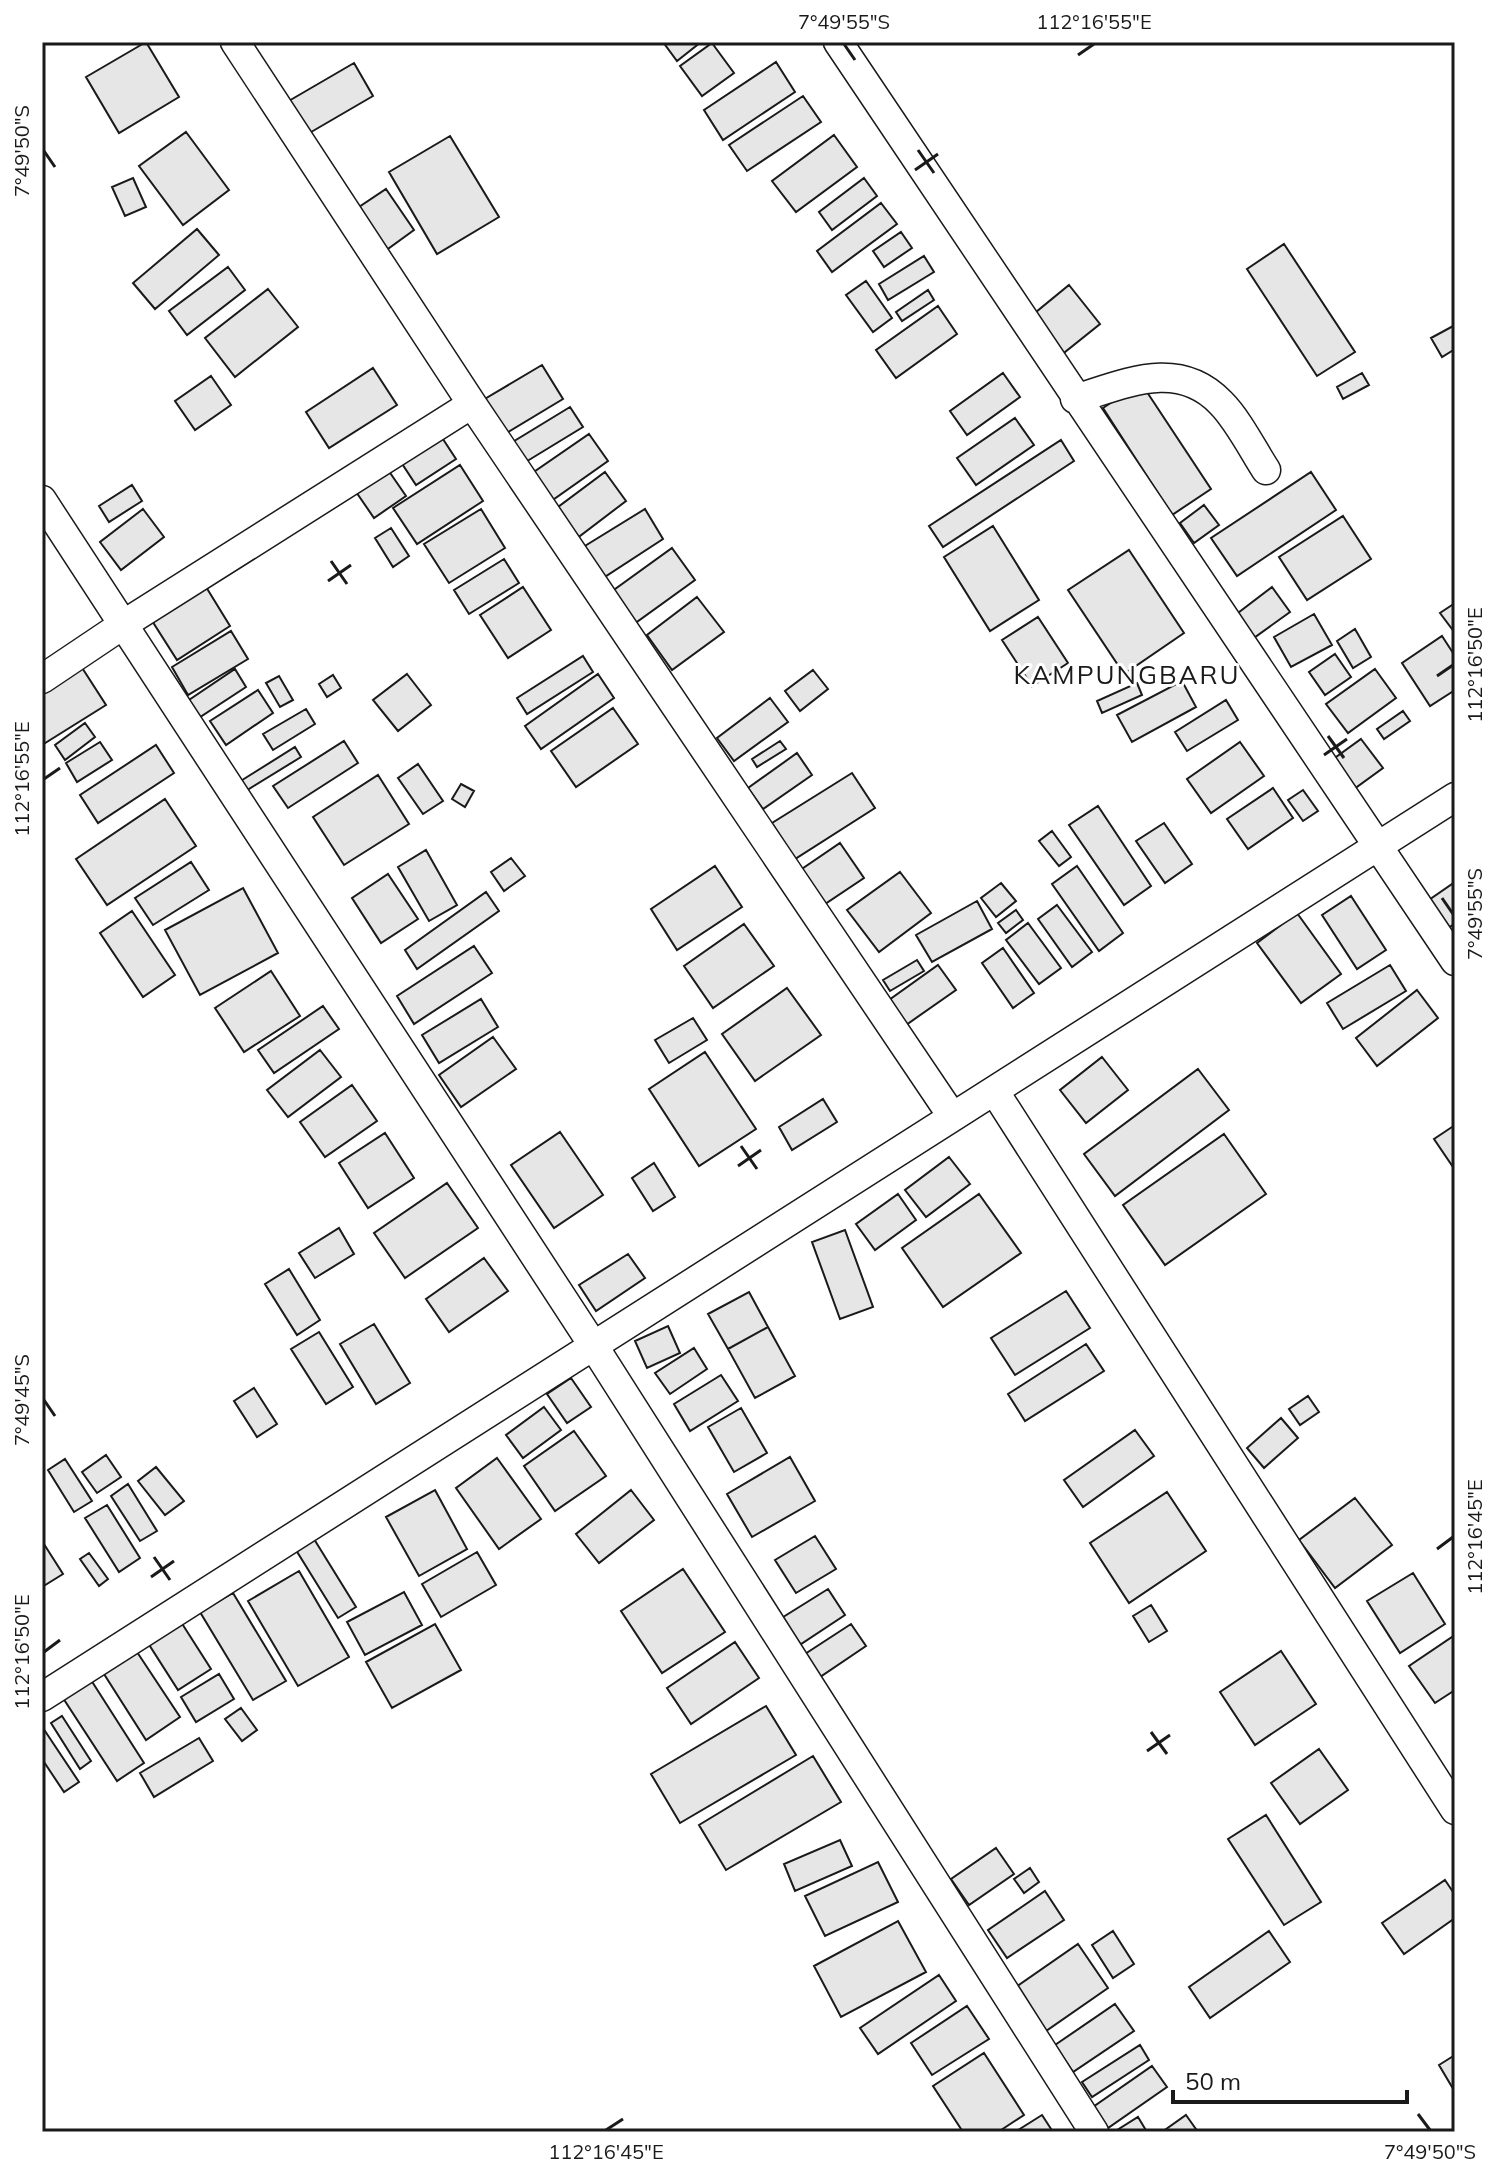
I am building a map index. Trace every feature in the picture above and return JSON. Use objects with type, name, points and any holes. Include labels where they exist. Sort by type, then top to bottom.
[{"type":"street","points":[[235,42],[472,404],[952,1116]]},
{"type":"street","points":[[838,42],[1455,961]]},
{"type":"street","points":[[1075,399],[1144,378],[1169,375],[1196,384],[1221,403],[1266,470]]},
{"type":"street","points":[[42,679],[472,404]]},
{"type":"street","points":[[42,500],[593,1345],[1094,2132]]},
{"type":"street","points":[[42,1697],[1455,797]]},
{"type":"street","points":[[995,1092],[1455,1810]]},
{"type":"building","points":[[146,42],[179,97],[119,133],[86,77]]},
{"type":"building","points":[[663,42],[701,42],[677,61]]},
{"type":"building","points":[[712,43],[734,73],[702,96],[680,66]]},
{"type":"building","points":[[776,62],[795,92],[723,140],[704,110]]},
{"type":"building","points":[[354,63],[373,96],[306,135],[287,102]]},
{"type":"building","points":[[803,96],[821,122],[747,171],[729,145]]},
{"type":"building","points":[[186,132],[229,190],[183,225],[139,166]]},
{"type":"building","points":[[834,135],[857,167],[796,212],[772,181]]},
{"type":"building","points":[[450,136],[499,217],[437,254],[389,172]]},
{"type":"building","points":[[133,178],[146,207],[125,216],[112,187]]},
{"type":"building","points":[[864,178],[877,196],[832,230],[819,212]]},
{"type":"building","points":[[386,189],[414,230],[385,251],[356,209]]},
{"type":"building","points":[[881,203],[897,224],[832,272],[817,251]]},
{"type":"building","points":[[197,229],[219,255],[155,309],[133,283]]},
{"type":"building","points":[[901,232],[912,248],[884,267],[873,251]]},
{"type":"building","points":[[1284,244],[1355,352],[1317,376],[1247,269]]},
{"type":"building","points":[[924,256],[934,272],[888,300],[879,284]]},
{"type":"building","points":[[228,267],[245,290],[187,335],[169,311]]},
{"type":"building","points":[[866,281],[892,318],[873,332],[846,295]]},
{"type":"building","points":[[1069,285],[1100,324],[1060,356],[1030,317]]},
{"type":"building","points":[[268,289],[298,327],[235,377],[205,338]]},
{"type":"building","points":[[928,290],[934,300],[902,321],[896,312]]},
{"type":"building","points":[[938,306],[957,334],[896,378],[876,350]]},
{"type":"building","points":[[1455,325],[1455,349],[1442,357],[1431,338]]},
{"type":"building","points":[[542,365],[563,399],[505,434],[483,400]]},
{"type":"building","points":[[373,368],[397,405],[329,448],[306,412]]},
{"type":"building","points":[[1003,373],[1020,397],[967,435],[950,411]]},
{"type":"building","points":[[1362,373],[1369,385],[1343,399],[1337,387]]},
{"type":"building","points":[[211,376],[231,405],[195,430],[175,401]]},
{"type":"building","points":[[1141,383],[1211,489],[1172,515],[1103,408]]},
{"type":"building","points":[[570,407],[583,427],[524,463],[511,443]]},
{"type":"building","points":[[1015,418],[1034,445],[976,485],[957,458]]},
{"type":"building","points":[[437,430],[456,459],[416,485],[397,456]]},
{"type":"building","points":[[589,434],[608,461],[547,504],[528,476]]},
{"type":"building","points":[[1061,440],[1074,461],[943,547],[929,526]]},
{"type":"building","points":[[384,464],[406,496],[374,518],[352,486]]},
{"type":"building","points":[[460,465],[483,501],[417,544],[393,508]]},
{"type":"building","points":[[605,472],[626,501],[576,539],[554,510]]},
{"type":"building","points":[[1311,472],[1336,510],[1237,576],[1211,538]]},
{"type":"building","points":[[132,485],[142,501],[109,522],[99,506]]},
{"type":"building","points":[[1204,505],[1219,525],[1194,543],[1180,523]]},
{"type":"building","points":[[143,509],[164,537],[121,570],[100,542]]},
{"type":"building","points":[[481,509],[505,548],[449,583],[424,544]]},
{"type":"building","points":[[645,509],[663,539],[600,580],[580,549]]},
{"type":"building","points":[[1343,516],[1371,559],[1307,600],[1279,557]]},
{"type":"building","points":[[993,526],[1039,600],[990,631],[944,557]]},
{"type":"building","points":[[391,528],[409,556],[393,567],[375,538]]},
{"type":"building","points":[[672,548],[695,580],[634,624],[611,592]]},
{"type":"building","points":[[1129,550],[1184,633],[1124,674],[1068,590]]},
{"type":"building","points":[[504,559],[519,583],[469,614],[454,590]]},
{"type":"building","points":[[203,582],[230,626],[177,660],[149,616]]},
{"type":"building","points":[[523,587],[551,630],[508,658],[480,615]]},
{"type":"building","points":[[1272,587],[1290,612],[1251,640],[1234,616]]},
{"type":"building","points":[[697,597],[724,632],[672,670],[647,635]]},
{"type":"building","points":[[1455,603],[1455,633],[1440,613]]},
{"type":"building","points":[[1314,614],[1332,645],[1291,667],[1274,637]]},
{"type":"building","points":[[1038,617],[1068,663],[1032,686],[1002,640]]},
{"type":"building","points":[[1355,629],[1371,657],[1353,668],[1337,641]]},
{"type":"building","points":[[231,631],[248,659],[188,695],[172,667]]},
{"type":"building","points":[[1442,636],[1455,656],[1455,690],[1430,706],[1402,663]]},
{"type":"building","points":[[1335,654],[1351,677],[1325,695],[1309,672]]},
{"type":"building","points":[[583,656],[593,672],[527,714],[517,698]]},
{"type":"building","points":[[79,663],[106,705],[42,745],[42,687]]},
{"type":"building","points":[[235,669],[246,687],[194,721],[183,704]]},
{"type":"building","points":[[1375,669],[1396,698],[1348,733],[1326,704]]},
{"type":"building","points":[[813,670],[828,689],[800,711],[785,691]]},
{"type":"building","points":[[407,674],[431,705],[398,731],[373,700]]},
{"type":"building","points":[[598,674],[614,698],[541,749],[525,726]]},
{"type":"building","points":[[333,675],[341,688],[327,697],[319,684]]},
{"type":"building","points":[[279,676],[293,700],[280,707],[266,683]]},
{"type":"building","points":[[1182,681],[1196,707],[1132,742],[1117,715]]},
{"type":"building","points":[[1137,683],[1142,695],[1102,713],[1097,701]]},
{"type":"building","points":[[258,690],[273,713],[226,745],[210,721]]},
{"type":"building","points":[[770,698],[788,722],[734,761],[717,738]]},
{"type":"building","points":[[1226,700],[1238,720],[1187,751],[1175,732]]},
{"type":"building","points":[[613,708],[638,744],[576,787],[551,751]]},
{"type":"building","points":[[306,709],[315,724],[273,750],[263,734]]},
{"type":"building","points":[[1403,711],[1410,721],[1384,739],[1377,729]]},
{"type":"building","points":[[85,723],[95,737],[65,760],[55,745]]},
{"type":"building","points":[[1361,739],[1383,768],[1354,789],[1332,760]]},
{"type":"building","points":[[344,741],[358,763],[288,808],[273,786]]},
{"type":"building","points":[[780,741],[786,749],[757,767],[752,759]]},
{"type":"building","points":[[100,742],[112,760],[77,782],[66,763]]},
{"type":"building","points":[[1240,742],[1264,776],[1211,813],[1187,779]]},
{"type":"building","points":[[156,745],[174,773],[98,823],[80,795]]},
{"type":"building","points":[[295,747],[301,757],[244,792],[239,782]]},
{"type":"building","points":[[797,753],[812,775],[763,809],[748,788]]},
{"type":"building","points":[[418,764],[443,801],[423,814],[398,778]]},
{"type":"building","points":[[852,773],[875,808],[795,859],[772,823]]},
{"type":"building","points":[[378,775],[409,824],[344,865],[313,817]]},
{"type":"building","points":[[461,784],[474,791],[465,807],[452,799]]},
{"type":"building","points":[[1273,788],[1293,818],[1248,849],[1227,819]]},
{"type":"building","points":[[1303,790],[1318,811],[1303,821],[1288,800]]},
{"type":"building","points":[[165,799],[196,846],[107,905],[76,859]]},
{"type":"building","points":[[1098,806],[1151,886],[1124,905],[1069,825]]},
{"type":"building","points":[[1164,823],[1192,864],[1165,883],[1136,841]]},
{"type":"building","points":[[1052,831],[1071,857],[1059,866],[1039,841]]},
{"type":"building","points":[[840,843],[864,878],[816,910],[793,875]]},
{"type":"building","points":[[426,850],[457,905],[429,921],[398,867]]},
{"type":"building","points":[[511,858],[525,876],[504,891],[491,872]]},
{"type":"building","points":[[191,862],[209,890],[153,925],[135,898]]},
{"type":"building","points":[[715,866],[742,907],[677,950],[651,909]]},
{"type":"building","points":[[1077,866],[1123,933],[1099,951],[1052,884]]},
{"type":"building","points":[[900,872],[931,913],[879,952],[847,910]]},
{"type":"building","points":[[388,874],[418,919],[381,943],[352,898]]},
{"type":"building","points":[[1455,882],[1455,923],[1446,930],[1426,902]]},
{"type":"building","points":[[1001,883],[1016,901],[996,917],[981,898]]},
{"type":"building","points":[[243,888],[278,953],[200,995],[165,930]]},
{"type":"building","points":[[486,892],[499,911],[417,969],[405,950]]},
{"type":"building","points":[[1351,896],[1386,950],[1357,969],[1322,915]]},
{"type":"building","points":[[977,901],[992,929],[932,962],[916,935]]},
{"type":"building","points":[[1057,905],[1092,952],[1072,967],[1038,919]]},
{"type":"building","points":[[1016,910],[1023,920],[1006,933],[998,923]]},
{"type":"building","points":[[132,911],[175,975],[143,997],[100,933]]},
{"type":"building","points":[[1297,913],[1341,974],[1301,1003],[1257,943]]},
{"type":"building","points":[[1028,923],[1061,968],[1039,984],[1006,940]]},
{"type":"building","points":[[744,924],[774,966],[713,1008],[684,966]]},
{"type":"building","points":[[474,946],[492,973],[414,1024],[397,996]]},
{"type":"building","points":[[1003,948],[1034,993],[1013,1008],[982,963]]},
{"type":"building","points":[[917,960],[924,971],[890,991],[883,980]]},
{"type":"building","points":[[938,965],[956,990],[906,1025],[889,1000]]},
{"type":"building","points":[[1390,965],[1406,991],[1343,1029],[1327,1003]]},
{"type":"building","points":[[271,971],[300,1016],[244,1052],[215,1008]]},
{"type":"building","points":[[787,988],[821,1035],[755,1081],[722,1034]]},
{"type":"building","points":[[1417,990],[1438,1018],[1377,1066],[1356,1038]]},
{"type":"building","points":[[481,999],[498,1027],[439,1063],[422,1035]]},
{"type":"building","points":[[323,1006],[339,1029],[274,1073],[258,1050]]},
{"type":"building","points":[[693,1018],[707,1040],[669,1063],[655,1040]]},
{"type":"building","points":[[493,1037],[516,1069],[461,1107],[439,1075]]},
{"type":"building","points":[[320,1050],[341,1077],[288,1117],[267,1090]]},
{"type":"building","points":[[705,1052],[756,1129],[699,1166],[649,1089]]},
{"type":"building","points":[[1102,1057],[1128,1090],[1086,1123],[1060,1090]]},
{"type":"building","points":[[1198,1069],[1229,1110],[1115,1196],[1084,1154]]},
{"type":"building","points":[[352,1085],[377,1121],[325,1157],[300,1122]]},
{"type":"building","points":[[823,1099],[837,1122],[792,1150],[779,1127]]},
{"type":"building","points":[[1455,1125],[1455,1170],[1434,1139]]},
{"type":"building","points":[[560,1132],[603,1195],[554,1228],[511,1165]]},
{"type":"building","points":[[385,1133],[414,1178],[368,1208],[339,1163]]},
{"type":"building","points":[[1224,1134],[1266,1194],[1165,1265],[1123,1205]]},
{"type":"building","points":[[949,1157],[970,1184],[926,1217],[905,1190]]},
{"type":"building","points":[[654,1163],[675,1197],[653,1211],[632,1178]]},
{"type":"building","points":[[447,1183],[478,1228],[405,1278],[374,1233]]},
{"type":"building","points":[[898,1194],[916,1220],[875,1250],[856,1224]]},
{"type":"building","points":[[979,1194],[1021,1253],[943,1307],[902,1248]]},
{"type":"building","points":[[339,1228],[354,1254],[315,1278],[299,1253]]},
{"type":"building","points":[[845,1230],[873,1307],[840,1319],[812,1242]]},
{"type":"building","points":[[628,1254],[645,1278],[596,1311],[579,1285]]},
{"type":"building","points":[[484,1258],[508,1291],[449,1332],[426,1299]]},
{"type":"building","points":[[289,1269],[320,1320],[297,1335],[265,1284]]},
{"type":"building","points":[[1066,1291],[1090,1328],[1015,1375],[991,1338]]},
{"type":"building","points":[[749,1292],[768,1327],[728,1349],[708,1314]]},
{"type":"building","points":[[374,1324],[410,1383],[376,1404],[340,1344]]},
{"type":"building","points":[[668,1326],[680,1353],[647,1368],[635,1341]]},
{"type":"building","points":[[768,1327],[795,1376],[755,1398],[728,1349]]},
{"type":"building","points":[[319,1332],[353,1387],[326,1404],[291,1349]]},
{"type":"building","points":[[1086,1344],[1104,1371],[1025,1421],[1008,1394]]},
{"type":"building","points":[[694,1348],[707,1369],[670,1394],[655,1373]]},
{"type":"building","points":[[721,1375],[738,1401],[690,1431],[674,1404]]},
{"type":"building","points":[[571,1378],[591,1407],[567,1423],[547,1394]]},
{"type":"building","points":[[254,1388],[277,1424],[257,1437],[234,1401]]},
{"type":"building","points":[[1308,1396],[1319,1412],[1300,1425],[1289,1409]]},
{"type":"building","points":[[544,1407],[561,1430],[523,1458],[506,1435]]},
{"type":"building","points":[[741,1408],[767,1453],[734,1472],[708,1427]]},
{"type":"building","points":[[1281,1418],[1298,1438],[1264,1468],[1247,1448]]},
{"type":"building","points":[[1135,1430],[1154,1456],[1083,1507],[1064,1480]]},
{"type":"building","points":[[574,1431],[606,1476],[555,1511],[524,1466]]},
{"type":"building","points":[[106,1455],[121,1477],[97,1493],[82,1472]]},
{"type":"building","points":[[790,1457],[815,1501],[752,1537],[727,1494]]},
{"type":"building","points":[[497,1458],[541,1519],[499,1549],[456,1488]]},
{"type":"building","points":[[65,1459],[92,1501],[74,1512],[48,1470]]},
{"type":"building","points":[[156,1467],[184,1501],[165,1515],[138,1481]]},
{"type":"building","points":[[128,1484],[157,1531],[140,1541],[111,1496]]},
{"type":"building","points":[[435,1490],[467,1549],[419,1576],[386,1517]]},
{"type":"building","points":[[631,1490],[654,1520],[599,1563],[576,1534]]},
{"type":"building","points":[[1167,1492],[1206,1551],[1129,1603],[1090,1543]]},
{"type":"building","points":[[1355,1498],[1392,1545],[1335,1588],[1299,1540]]},
{"type":"building","points":[[107,1505],[140,1558],[119,1572],[85,1518]]},
{"type":"building","points":[[815,1536],[836,1569],[796,1593],[775,1560]]},
{"type":"building","points":[[314,1539],[356,1607],[338,1618],[296,1550]]},
{"type":"building","points":[[42,1541],[63,1574],[42,1587]]},
{"type":"building","points":[[477,1552],[496,1585],[441,1617],[422,1584]]},
{"type":"building","points":[[89,1553],[108,1579],[99,1586],[80,1559]]},
{"type":"building","points":[[683,1569],[725,1632],[662,1673],[621,1611]]},
{"type":"building","points":[[299,1571],[349,1657],[298,1686],[248,1601]]},
{"type":"building","points":[[1413,1573],[1445,1624],[1400,1653],[1367,1601]]},
{"type":"building","points":[[828,1589],[845,1615],[798,1646],[780,1619]]},
{"type":"building","points":[[404,1592],[422,1625],[365,1655],[347,1622]]},
{"type":"building","points":[[233,1593],[286,1681],[253,1700],[200,1612]]},
{"type":"building","points":[[1151,1605],[1167,1631],[1149,1642],[1133,1616]]},
{"type":"building","points":[[181,1622],[211,1669],[178,1690],[148,1643]]},
{"type":"building","points":[[435,1624],[461,1670],[392,1708],[366,1662]]},
{"type":"building","points":[[851,1624],[866,1646],[820,1677],[805,1654]]},
{"type":"building","points":[[1455,1635],[1455,1690],[1435,1703],[1409,1666]]},
{"type":"building","points":[[735,1642],[759,1678],[691,1724],[667,1688]]},
{"type":"building","points":[[1281,1651],[1316,1704],[1255,1745],[1220,1692]]},
{"type":"building","points":[[137,1652],[180,1717],[146,1740],[104,1674]]},
{"type":"building","points":[[219,1674],[234,1699],[196,1722],[181,1697]]},
{"type":"building","points":[[91,1680],[144,1763],[117,1781],[63,1698]]},
{"type":"building","points":[[766,1706],[796,1755],[680,1823],[651,1774]]},
{"type":"building","points":[[241,1708],[257,1730],[242,1741],[225,1719]]},
{"type":"building","points":[[62,1716],[91,1761],[80,1769],[51,1723]]},
{"type":"building","points":[[45,1731],[79,1782],[64,1792],[42,1759],[42,1733]]},
{"type":"building","points":[[199,1738],[213,1761],[154,1797],[140,1773]]},
{"type":"building","points":[[1319,1749],[1348,1790],[1300,1824],[1271,1783]]},
{"type":"building","points":[[813,1756],[841,1802],[726,1870],[699,1825]]},
{"type":"building","points":[[1266,1815],[1321,1902],[1284,1925],[1228,1839]]},
{"type":"building","points":[[840,1840],[852,1866],[795,1891],[784,1864]]},
{"type":"building","points":[[996,1848],[1014,1874],[969,1905],[951,1879]]},
{"type":"building","points":[[878,1862],[898,1902],[825,1936],[805,1896]]},
{"type":"building","points":[[1030,1868],[1039,1882],[1024,1893],[1014,1879]]},
{"type":"building","points":[[1445,1880],[1455,1895],[1455,1918],[1404,1954],[1382,1923]]},
{"type":"building","points":[[1045,1891],[1064,1920],[1007,1958],[988,1930]]},
{"type":"building","points":[[898,1921],[926,1972],[841,2017],[814,1966]]},
{"type":"building","points":[[1113,1931],[1134,1964],[1113,1978],[1092,1945]]},
{"type":"building","points":[[1269,1931],[1290,1962],[1210,2018],[1189,1987]]},
{"type":"building","points":[[1078,1944],[1108,1988],[1046,2031],[1016,1987]]},
{"type":"building","points":[[939,1975],[956,2001],[878,2054],[860,2028]]},
{"type":"building","points":[[1115,2004],[1134,2031],[1073,2072],[1055,2045]]},
{"type":"building","points":[[967,2006],[989,2039],[932,2075],[911,2043]]},
{"type":"building","points":[[1140,2045],[1149,2060],[1092,2097],[1082,2082]]},
{"type":"building","points":[[984,2053],[1024,2115],[998,2132],[963,2132],[933,2086]]},
{"type":"building","points":[[1455,2055],[1455,2092],[1439,2065]]},
{"type":"building","points":[[1152,2066],[1167,2087],[1108,2128],[1093,2107]]},
{"type":"building","points":[[1042,2115],[1053,2132],[1015,2132]]},
{"type":"building","points":[[1186,2115],[1198,2132],[1162,2132]]},
{"type":"building","points":[[1138,2117],[1147,2132],[1114,2132]]},
{"type":"district","name":"KAMPUNGBARU","points":[[1127,675]]}]
